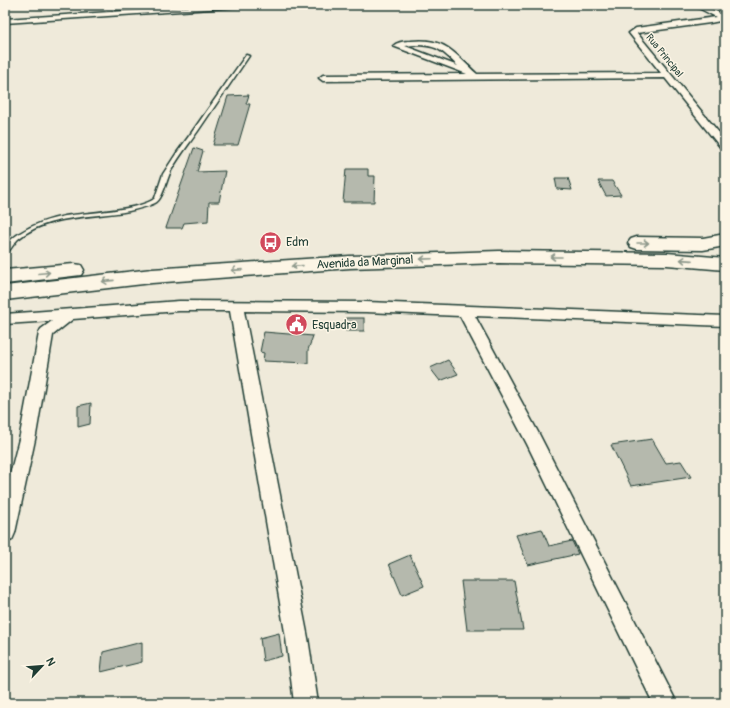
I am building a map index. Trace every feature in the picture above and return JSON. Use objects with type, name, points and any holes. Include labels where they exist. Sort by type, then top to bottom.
[{"type":"main road","name":"Avenida da Marginal","points":[[5,277],[250,254],[380,247],[451,244],[702,244],[725,240]]},
{"type":"main road","name":"Avenida da Marginal","points":[[5,293],[152,276],[350,262],[499,257],[667,259],[725,264]]},
{"type":"street","points":[[5,21],[240,5]]},
{"type":"street","points":[[696,5],[724,17]]},
{"type":"street","name":"Rua Principal","points":[[724,17],[710,22],[633,32],[725,146]]},
{"type":"street","points":[[467,70],[453,67],[397,46],[427,43],[438,45],[443,47],[474,76]]},
{"type":"street","points":[[323,78],[667,75]]},
{"type":"street","points":[[5,319],[29,316],[179,306],[366,307],[725,321]]},
{"type":"street","points":[[236,307],[297,638],[306,703]]},
{"type":"street","points":[[465,311],[533,439],[664,703]]},
{"type":"street","points":[[5,533],[28,435],[46,333],[71,313]]},
{"type":"street","points":[[29,316],[46,333]]},
{"type":"lane","points":[[5,252],[15,238],[38,225],[52,221],[124,209],[154,202],[157,199],[166,174],[178,154],[247,56]]},
{"type":"building","points":[[249,95],[246,104],[250,104],[238,145],[213,145],[228,96]]},
{"type":"building","points":[[194,148],[203,151],[197,172],[225,171],[219,202],[209,202],[208,221],[184,223],[182,228],[166,228]]},
{"type":"building","points":[[346,169],[368,169],[368,176],[375,176],[374,202],[343,202]]},
{"type":"building","points":[[555,178],[568,178],[572,190],[557,189]]},
{"type":"building","points":[[598,181],[612,181],[621,195],[606,196]]},
{"type":"building","points":[[346,318],[364,318],[364,331],[346,331]]},
{"type":"building","points":[[264,332],[313,336],[308,350],[308,363],[263,361],[264,353],[260,352]]},
{"type":"building","points":[[448,360],[458,374],[440,381],[430,368]]},
{"type":"building","points":[[91,403],[90,424],[78,427],[78,406]]},
{"type":"building","points":[[652,439],[666,463],[681,461],[691,477],[631,486],[611,445]]},
{"type":"building","points":[[542,529],[549,546],[572,541],[578,554],[528,565],[516,535]]},
{"type":"building","points":[[410,555],[424,586],[402,595],[389,564]]},
{"type":"building","points":[[461,581],[514,581],[523,630],[467,630]]},
{"type":"building","points":[[279,633],[282,656],[263,661],[260,638]]},
{"type":"building","points":[[142,642],[142,662],[101,672],[103,652]]},
{"type":"place","name":"Edm","points":[[271,242]]},
{"type":"place","name":"Esquadra","points":[[297,325]]}]
